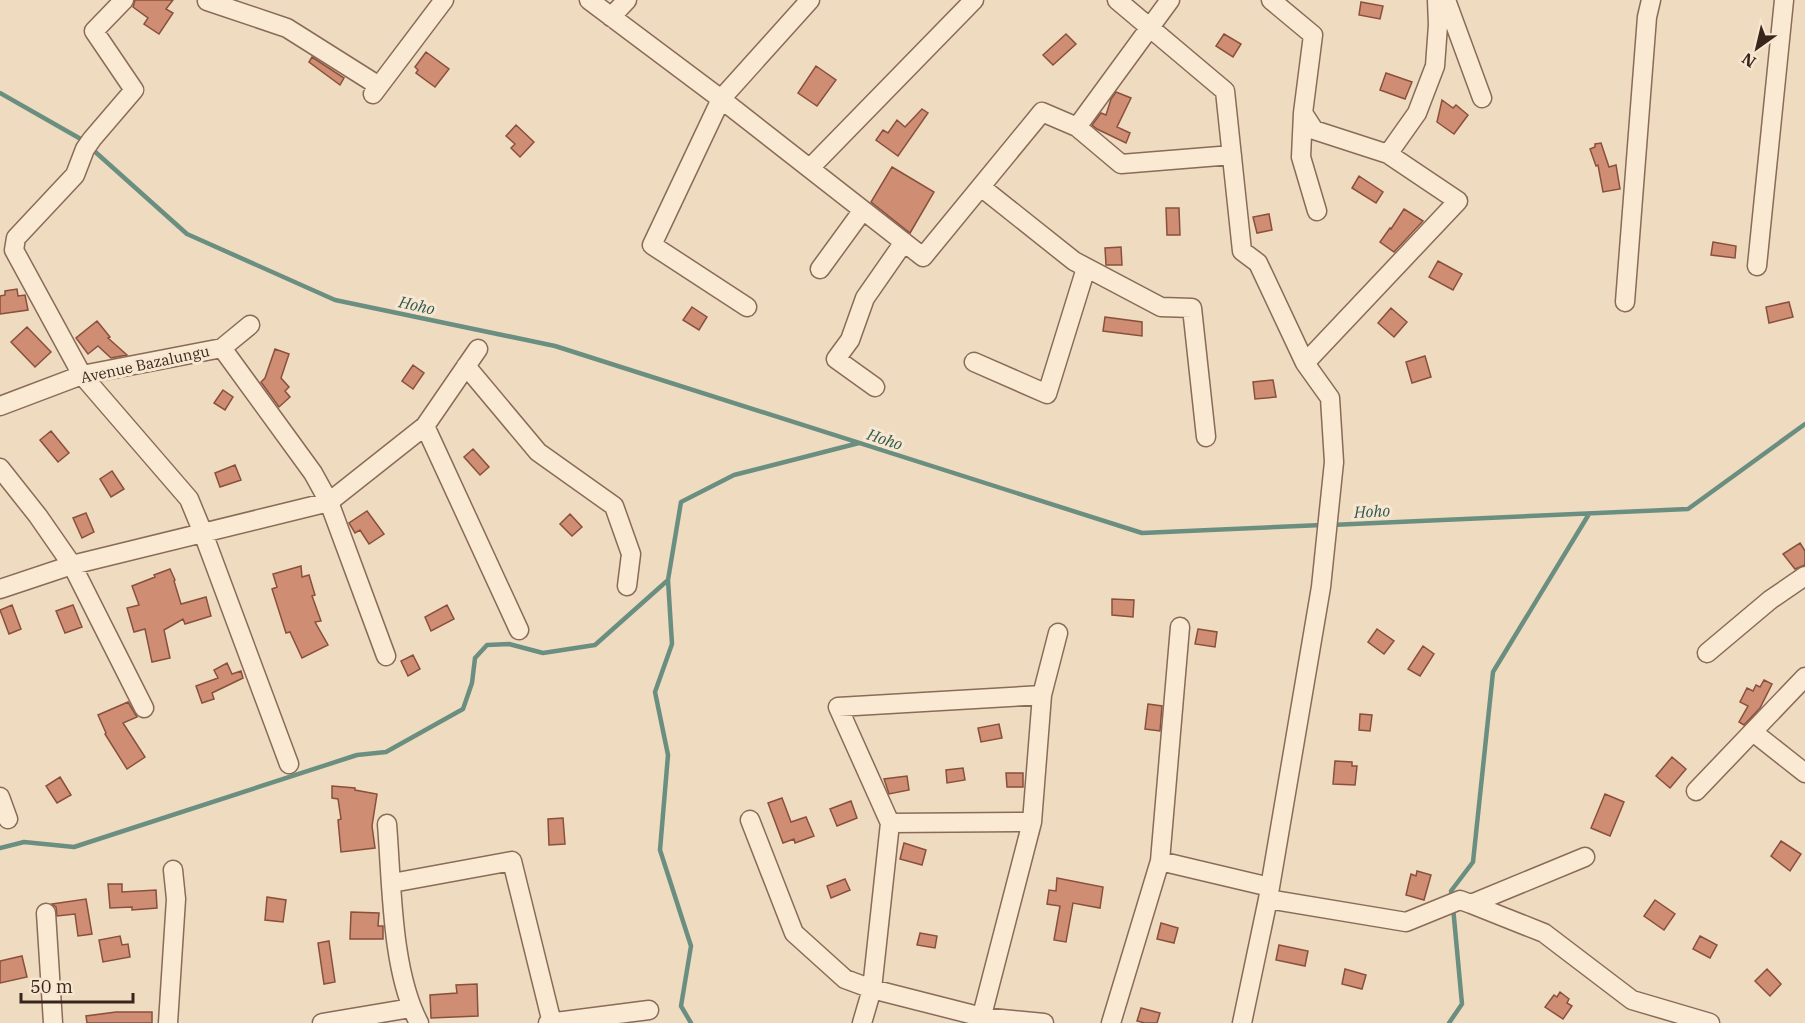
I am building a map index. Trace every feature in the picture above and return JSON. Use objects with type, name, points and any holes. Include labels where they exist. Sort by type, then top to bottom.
[{"type":"street","points":[[124,0],[94,31],[134,90],[89,144],[75,175],[7,247],[82,375],[189,499],[289,764]]},
{"type":"street","points":[[207,1],[287,28],[376,91],[444,0]]},
{"type":"street","points":[[589,0],[721,99],[923,257],[1042,112],[1077,128],[1121,164],[1232,155]]},
{"type":"street","points":[[611,17],[627,0]]},
{"type":"street","points":[[747,307],[652,245],[721,99],[810,0]]},
{"type":"street","points":[[810,168],[974,0]]},
{"type":"street","points":[[1117,0],[1225,92],[1242,251],[1258,263],[1305,363],[1330,398],[1334,462],[1321,587],[1269,893],[1242,1023]]},
{"type":"street","points":[[1077,128],[1170,0]]},
{"type":"street","points":[[1271,0],[1314,34],[1303,113],[1301,157],[1317,211]]},
{"type":"street","points":[[1388,154],[1417,113],[1435,66],[1437,0]]},
{"type":"street","points":[[1446,0],[1482,98]]},
{"type":"street","points":[[1625,302],[1647,17],[1651,0]]},
{"type":"street","points":[[1757,266],[1784,0]]},
{"type":"street","points":[[1303,113],[1314,130],[1388,154],[1458,201],[1305,363]]},
{"type":"street","points":[[981,187],[1086,268],[1161,307],[1192,308],[1206,437]]},
{"type":"street","points":[[820,269],[862,210]]},
{"type":"street","points":[[875,387],[836,359],[850,340],[866,298],[904,242]]},
{"type":"street","points":[[974,362],[1047,394],[1086,268]]},
{"type":"street","name":"Avenue Bazalungu","points":[[0,406],[82,375],[222,348],[250,325]]},
{"type":"street","points":[[222,348],[313,473],[329,502],[386,656]]},
{"type":"street","points":[[0,589],[72,565],[329,502],[425,426],[478,349]]},
{"type":"street","points":[[466,366],[538,452],[614,506],[631,554],[627,586]]},
{"type":"street","points":[[425,426],[519,630]]},
{"type":"street","points":[[0,468],[38,516],[72,565],[144,708]]},
{"type":"street","points":[[1707,653],[1770,600],[1805,576]]},
{"type":"street","points":[[1111,1023],[1160,861],[1180,627]]},
{"type":"street","points":[[981,1020],[1032,822],[1042,695],[1058,633]]},
{"type":"street","points":[[1696,791],[1805,677]]},
{"type":"street","points":[[862,1023],[872,989],[890,823],[838,707],[1042,695]]},
{"type":"street","points":[[1753,732],[1805,774]]},
{"type":"street","points":[[0,797],[8,819]]},
{"type":"street","points":[[750,820],[794,933],[845,979],[981,1020],[1044,1023]]},
{"type":"street","points":[[890,823],[1032,822]]},
{"type":"street","points":[[322,1023],[415,1015],[397,946],[387,824]]},
{"type":"street","points":[[1160,861],[1269,893],[1406,922],[1586,857]]},
{"type":"street","points":[[392,883],[512,861],[550,1023],[649,1010]]},
{"type":"street","points":[[168,1023],[176,898],[173,870]]},
{"type":"street","points":[[1460,903],[1544,933],[1632,1000],[1710,1023]]},
{"type":"street","points":[[46,913],[53,1023]]},
{"type":"building","points":[[135,0],[173,0],[166,9],[173,13],[159,34],[144,24],[148,18],[133,7]]},
{"type":"building","points":[[1361,2],[1383,6],[1380,19],[1359,15]]},
{"type":"building","points":[[1066,34],[1076,44],[1053,65],[1043,55]]},
{"type":"building","points":[[1224,34],[1241,44],[1233,57],[1216,46]]},
{"type":"building","points":[[426,52],[449,69],[435,87],[416,73],[418,70],[415,67]]},
{"type":"building","points":[[312,57],[344,78],[340,85],[309,62]]},
{"type":"building","points":[[816,66],[836,80],[817,106],[798,93]]},
{"type":"building","points":[[1386,73],[1412,82],[1405,99],[1380,90]]},
{"type":"building","points":[[1116,92],[1131,98],[1117,127],[1130,133],[1126,143],[1092,125],[1101,113],[1106,115]]},
{"type":"building","points":[[1442,100],[1453,108],[1456,105],[1468,115],[1454,134],[1437,122]]},
{"type":"building","points":[[922,109],[928,113],[898,156],[876,140],[883,130],[888,133],[897,120],[905,127]]},
{"type":"building","points":[[516,125],[534,142],[520,157],[511,148],[515,144],[506,136]]},
{"type":"building","points":[[1601,143],[1609,167],[1616,165],[1620,189],[1603,192],[1598,165],[1596,166],[1590,149],[1595,147],[1595,144]]},
{"type":"building","points":[[892,167],[934,192],[910,233],[871,202]]},
{"type":"building","points":[[1359,176],[1383,192],[1376,203],[1352,188]]},
{"type":"building","points":[[1166,208],[1179,208],[1180,235],[1167,235]]},
{"type":"building","points":[[1404,209],[1423,221],[1394,252],[1380,242]]},
{"type":"building","points":[[1269,214],[1272,230],[1257,233],[1253,217]]},
{"type":"building","points":[[1713,242],[1736,246],[1735,258],[1711,255]]},
{"type":"building","points":[[1121,247],[1122,265],[1106,265],[1105,248]]},
{"type":"building","points":[[1438,261],[1462,274],[1453,290],[1429,277]]},
{"type":"building","points":[[17,289],[18,296],[25,295],[28,310],[0,314],[0,296],[5,295],[5,291]]},
{"type":"building","points":[[1789,302],[1793,317],[1769,323],[1766,307]]},
{"type":"building","points":[[692,307],[707,317],[699,330],[683,320]]},
{"type":"building","points":[[1391,308],[1407,322],[1394,337],[1378,323]]},
{"type":"building","points":[[1105,317],[1142,322],[1142,336],[1103,331]]},
{"type":"building","points":[[97,321],[110,337],[108,338],[127,355],[111,358],[98,346],[88,354],[76,338]]},
{"type":"building","points":[[27,327],[51,352],[35,367],[11,342]]},
{"type":"building","points":[[275,349],[289,354],[281,378],[289,387],[285,391],[290,397],[279,407],[261,382],[265,378]]},
{"type":"building","points":[[1425,356],[1431,377],[1412,383],[1406,362]]},
{"type":"building","points":[[413,365],[424,373],[413,389],[402,381]]},
{"type":"building","points":[[1273,380],[1276,397],[1255,399],[1253,382]]},
{"type":"building","points":[[223,390],[233,397],[225,410],[214,403]]},
{"type":"building","points":[[51,431],[69,453],[58,462],[40,440]]},
{"type":"building","points":[[473,449],[489,467],[480,475],[464,457]]},
{"type":"building","points":[[235,465],[241,480],[220,487],[215,473]]},
{"type":"building","points":[[112,471],[124,489],[111,497],[100,479]]},
{"type":"building","points":[[367,511],[384,534],[369,544],[360,530],[355,533],[349,523]]},
{"type":"building","points":[[86,513],[94,532],[82,538],[73,518]]},
{"type":"building","points":[[570,514],[582,527],[572,536],[560,524]]},
{"type":"building","points":[[1800,543],[1805,551],[1805,565],[1795,569],[1783,554]]},
{"type":"building","points":[[301,566],[302,577],[309,575],[315,595],[312,596],[321,621],[315,622],[328,645],[302,658],[290,632],[286,633],[272,589],[277,587],[273,574]]},
{"type":"building","points":[[170,569],[181,604],[206,597],[211,616],[185,624],[183,619],[164,630],[170,658],[152,662],[145,629],[134,632],[127,608],[139,605],[132,586]]},
{"type":"building","points":[[1112,599],[1134,600],[1133,617],[1112,615]]},
{"type":"building","points":[[12,605],[21,629],[9,634],[0,610]]},
{"type":"building","points":[[73,605],[82,627],[65,633],[56,611]]},
{"type":"building","points":[[447,605],[454,619],[431,631],[425,617]]},
{"type":"building","points":[[1198,629],[1217,632],[1215,647],[1195,644]]},
{"type":"building","points":[[1377,629],[1394,641],[1384,654],[1368,642]]},
{"type":"building","points":[[1423,646],[1434,654],[1420,676],[1408,669]]},
{"type":"building","points":[[413,655],[420,669],[408,676],[401,661]]},
{"type":"building","points":[[227,663],[232,674],[241,671],[243,678],[212,693],[214,699],[202,703],[196,686],[218,678],[214,670]]},
{"type":"building","points":[[1764,680],[1772,684],[1760,708],[1744,725],[1739,722],[1748,706],[1740,702],[1747,688],[1753,691],[1756,685],[1760,687]]},
{"type":"building","points":[[128,702],[137,717],[123,723],[145,757],[127,769],[105,734],[98,715]]},
{"type":"building","points":[[1148,704],[1162,706],[1160,731],[1145,729]]},
{"type":"building","points":[[1360,714],[1372,715],[1370,731],[1359,730]]},
{"type":"building","points":[[999,724],[1002,738],[981,742],[978,728]]},
{"type":"building","points":[[1672,757],[1686,769],[1670,788],[1656,776]]},
{"type":"building","points":[[1335,761],[1352,762],[1352,766],[1357,766],[1355,785],[1333,784]]},
{"type":"building","points":[[963,768],[965,780],[947,783],[946,770]]},
{"type":"building","points":[[1006,773],[1023,773],[1023,787],[1007,787]]},
{"type":"building","points":[[907,776],[909,790],[889,794],[884,779]]},
{"type":"building","points":[[60,777],[71,795],[57,803],[46,786]]},
{"type":"building","points":[[332,786],[355,788],[355,790],[377,794],[372,826],[375,848],[341,852],[338,820],[341,819],[338,799],[332,798]]},
{"type":"building","points":[[1605,794],[1624,802],[1610,836],[1591,828]]},
{"type":"building","points":[[782,798],[791,822],[806,817],[814,836],[795,843],[794,839],[783,843],[768,803]]},
{"type":"building","points":[[851,801],[857,818],[837,826],[830,809]]},
{"type":"building","points":[[563,818],[565,844],[549,845],[548,819]]},
{"type":"building","points":[[1781,841],[1801,854],[1790,871],[1771,856]]},
{"type":"building","points":[[904,843],[926,850],[922,865],[900,859]]},
{"type":"building","points":[[1417,871],[1431,875],[1424,900],[1406,895],[1411,874],[1416,876]]},
{"type":"building","points":[[1057,878],[1103,887],[1100,908],[1073,903],[1066,942],[1054,940],[1060,906],[1047,904],[1049,890],[1056,891]]},
{"type":"building","points":[[845,879],[850,890],[831,898],[827,886]]},
{"type":"building","points":[[108,884],[122,884],[122,892],[156,890],[157,908],[132,910],[132,907],[110,908]]},
{"type":"building","points":[[267,897],[286,900],[283,922],[265,920]]},
{"type":"building","points":[[86,899],[92,934],[78,936],[75,914],[57,916],[56,907],[52,904]]},
{"type":"building","points":[[1655,900],[1675,914],[1664,930],[1644,916]]},
{"type":"building","points":[[351,912],[379,913],[378,926],[383,926],[383,939],[350,939]]},
{"type":"building","points":[[1161,923],[1178,928],[1174,943],[1157,939]]},
{"type":"building","points":[[920,933],[937,936],[935,948],[917,945]]},
{"type":"building","points":[[120,936],[122,945],[128,944],[130,957],[103,962],[99,940]]},
{"type":"building","points":[[1700,936],[1717,945],[1710,958],[1693,949]]},
{"type":"building","points":[[329,941],[335,982],[324,984],[318,943]]},
{"type":"building","points":[[1279,945],[1308,951],[1305,966],[1276,960]]},
{"type":"building","points":[[22,956],[27,977],[0,983],[0,961]]},
{"type":"building","points":[[1345,969],[1366,975],[1362,989],[1342,984]]},
{"type":"building","points":[[1767,969],[1781,984],[1770,996],[1755,981]]},
{"type":"building","points":[[477,984],[478,1016],[431,1018],[430,995],[457,993],[456,985]]},
{"type":"building","points":[[1560,992],[1569,999],[1567,1003],[1572,1006],[1563,1019],[1545,1007],[1554,995],[1557,997]]},
{"type":"building","points":[[1141,1008],[1160,1013],[1157,1023],[1137,1021]]},
{"type":"building","points":[[116,1012],[152,1012],[152,1023],[87,1023],[86,1016]]},
{"type":"waterway","name":"Hoho","points":[[0,93],[85,143]]},
{"type":"waterway","name":"Hoho","points":[[92,149],[187,234],[335,300],[555,346],[1142,533],[1322,525]]},
{"type":"waterway","name":"Hoho","points":[[1331,525],[1688,509],[1805,424]]},
{"type":"waterway","points":[[691,1023],[681,1006],[691,946],[660,850],[668,755],[655,692],[672,644],[668,580],[681,502],[734,475],[859,443]]},
{"type":"waterway","points":[[1452,899],[1451,891],[1473,862],[1493,672],[1589,514]]},
{"type":"waterway","points":[[0,848],[24,842],[74,847],[357,755],[386,752],[463,709],[472,683],[475,658],[487,645],[509,644],[543,653],[595,645],[668,580]]},
{"type":"waterway","points":[[1449,1023],[1462,1004],[1453,907]]}]
